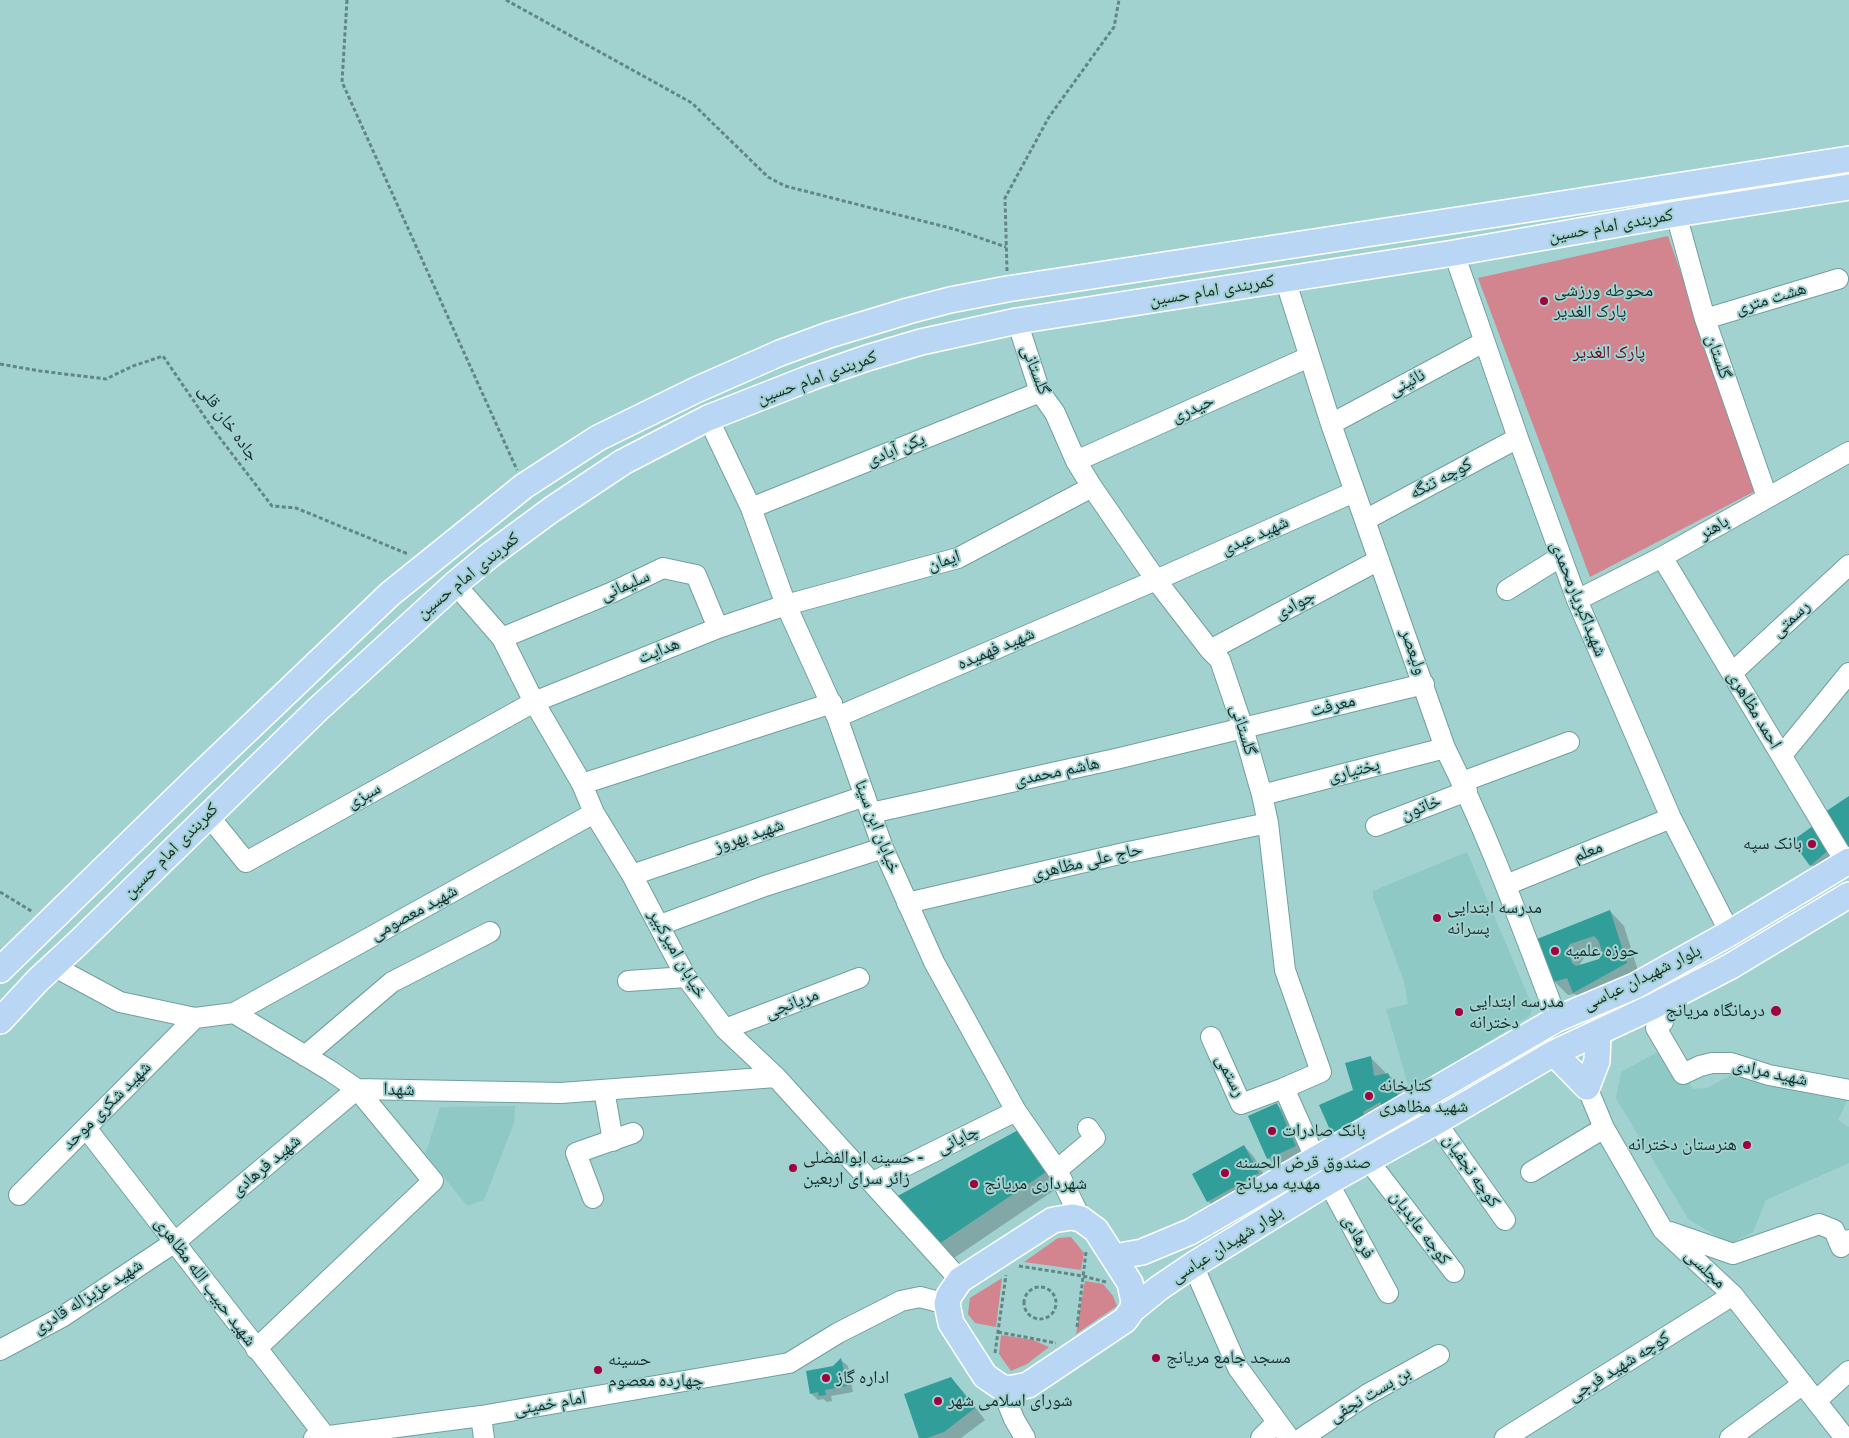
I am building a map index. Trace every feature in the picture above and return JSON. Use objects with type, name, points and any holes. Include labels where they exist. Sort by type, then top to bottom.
[{"type":"main road","name":"کمربندی امام حسین","points":[[0,970],[390,594],[430,560],[524,486],[598,438],[696,390],[780,353],[829,335],[908,311],[950,300],[1007,289],[1849,158]]},
{"type":"main road","name":"کمربندی امام حسین","points":[[0,1021],[52,966],[317,710],[490,554],[623,462],[708,418],[815,376],[867,358],[921,342],[1017,321],[1454,253],[1676,214],[1849,187]]},
{"type":"main road","points":[[696,390],[708,418]]},
{"type":"main road","name":"بلوار شهیدان عباسی","points":[[1103,1263],[1142,1252],[1190,1232],[1557,1019],[1635,986],[1730,933],[1848,862]]},
{"type":"main road","name":"بلوار شهیدان عباسی","points":[[1001,1387],[1009,1389],[1028,1385],[1125,1320],[1132,1310],[1159,1288],[1328,1182],[1554,1053],[1652,1007],[1754,953],[1849,895]]},
{"type":"main road","points":[[1554,1053],[1587,1087],[1597,1061],[1598,1033]]},
{"type":"main road","points":[[1001,1387],[985,1376],[951,1323],[947,1304],[949,1296],[960,1280],[1053,1220],[1072,1217],[1081,1219],[1096,1230],[1103,1263],[1130,1283],[1134,1302],[1132,1310]]},
{"type":"street","name":"گلستان","points":[[1676,214],[1705,319],[1768,497]]},
{"type":"street","name":"شهیداکبریارمحمدی","points":[[1454,253],[1560,557],[1577,600],[1671,818],[1730,933]]},
{"type":"street","name":"ولیعصر","points":[[1285,279],[1354,492],[1424,684],[1445,748],[1464,786],[1506,886],[1557,1019]]},
{"type":"street","name":"هشت متری","points":[[1705,319],[1838,279]]},
{"type":"street","name":"گلستانی","points":[[1017,321],[1040,392],[1055,414],[1076,461],[1156,580],[1210,650],[1220,660],[1243,728],[1268,823],[1286,970],[1321,1072],[1284,1088]]},
{"type":"street","name":"نائینی","points":[[1331,424],[1484,342]]},
{"type":"street","name":"حیدری","points":[[1076,461],[1309,357]]},
{"type":"street","name":"یکن آبادی","points":[[752,508],[1040,392]]},
{"type":"street","name":"خیابان ابن سینا","points":[[708,418],[752,508],[786,605],[834,710],[883,848],[934,962],[1016,1111],[1057,1170],[1081,1219]]},
{"type":"street","name":"کوچه تنگه","points":[[1365,520],[1518,438]]},
{"type":"street","name":"باهنر","points":[[1577,600],[1662,557],[1849,452]]},
{"type":"street","name":"ایمان","points":[[786,605],[958,558],[1092,487]]},
{"type":"street","name":"شهید عبدی","points":[[1156,580],[1354,492]]},
{"type":"street","points":[[1507,590],[1560,557]]},
{"type":"street","name":"احمد مظاهری","points":[[1662,557],[1848,862]]},
{"type":"street","name":"جوادی","points":[[1210,650],[1379,560]]},
{"type":"street","name":"رسمتی","points":[[1732,673],[1849,565]]},
{"type":"street","name":"سلیمانی","points":[[502,638],[613,592],[663,568],[696,575],[718,628]]},
{"type":"street","name":"شهید فهمیده","points":[[582,784],[834,710],[1156,580]]},
{"type":"street","name":"خیابان امیرکبیر","points":[[455,584],[502,638],[534,702],[582,784],[594,813],[632,875],[686,977],[725,1029],[776,1077],[960,1280]]},
{"type":"street","name":"هدایت","points":[[534,702],[718,628],[786,605]]},
{"type":"street","points":[[1782,755],[1849,673]]},
{"type":"street","name":"معرفت","points":[[1243,728],[1424,684]]},
{"type":"street","name":"سبزی","points":[[208,815],[246,862],[534,702]]},
{"type":"street","name":"هاشم محمدی","points":[[868,805],[1120,758],[1243,728]]},
{"type":"street","name":"خاتون","points":[[1376,826],[1464,786],[1569,742]]},
{"type":"street","name":"بختیاری","points":[[1262,795],[1445,748]]},
{"type":"street","name":"شهید بهروز","points":[[632,875],[868,805]]},
{"type":"street","name":"شهید معصومی","points":[[234,1013],[594,813]]},
{"type":"street","name":"معلم","points":[[1506,886],[1671,818]]},
{"type":"street","name":"حاج علی مظاهری","points":[[907,903],[1124,853],[1268,823]]},
{"type":"street","points":[[660,925],[765,886],[883,848]]},
{"type":"street","points":[[305,1056],[392,982],[490,932]]},
{"type":"street","points":[[52,966],[120,1002],[195,1018],[234,1013]]},
{"type":"street","points":[[628,981],[686,977]]},
{"type":"street","name":"مریانجی","points":[[725,1029],[859,978]]},
{"type":"street","name":"شهید مرادی","points":[[1652,1007],[1663,1022],[1656,1028],[1683,1074],[1712,1063],[1731,1064],[1770,1075],[1849,1090]]},
{"type":"street","name":"شهدا","points":[[234,1013],[357,1089],[561,1093],[776,1077]]},
{"type":"street","name":"شهید شکری موحد","points":[[19,1195],[195,1018]]},
{"type":"street","name":"رستمی","points":[[1211,1037],[1241,1104],[1284,1088]]},
{"type":"street","name":"مجلسی","points":[[1587,1087],[1604,1128],[1663,1230],[1733,1295],[1845,1438]]},
{"type":"street","points":[[1284,1088],[1316,1160]]},
{"type":"street","points":[[256,1349],[433,1181],[357,1089]]},
{"type":"street","name":"شهید فرهادی","points":[[175,1242],[357,1089]]},
{"type":"street","points":[[604,1090],[613,1141]]},
{"type":"street","name":"چایانی","points":[[873,1182],[1016,1111]]},
{"type":"street","name":"کوچه نجفیان","points":[[1436,1122],[1505,1220]]},
{"type":"street","name":"شهید حبیب الله مظاهری","points":[[86,1128],[256,1349],[319,1437]]},
{"type":"street","points":[[1057,1170],[1095,1138],[1088,1128]]},
{"type":"street","points":[[1530,1172],[1604,1128]]},
{"type":"street","points":[[593,1198],[576,1153],[633,1134]]},
{"type":"street","name":"کوجه عابدیان","points":[[1368,1160],[1454,1272]]},
{"type":"street","name":"فرهادی","points":[[1328,1182],[1388,1293]]},
{"type":"street","points":[[1663,1230],[1733,1254],[1757,1244],[1819,1224],[1834,1230],[1841,1246],[1849,1240]]},
{"type":"street","name":"شهید عزیزاله قادری","points":[[0,1350],[62,1316],[175,1242]]},
{"type":"street","points":[[1193,1265],[1238,1368],[1282,1430],[1261,1438]]},
{"type":"street","name":"کوچه شهید فرجی","points":[[1505,1438],[1733,1295]]},
{"type":"street","name":"امام خمینی","points":[[319,1437],[481,1416],[790,1363],[838,1333],[901,1301],[920,1297],[947,1304]]},
{"type":"street","name":"بن بست نجفی","points":[[1302,1438],[1368,1394],[1440,1355]]},
{"type":"street","points":[[1817,1400],[1849,1371]]},
{"type":"street","points":[[1730,1438],[1803,1384]]},
{"type":"street","points":[[1001,1387],[1014,1419],[1025,1438]]},
{"type":"street","points":[[481,1416],[484,1438]]},
{"type":"path","points":[[347,0],[342,82],[524,486]]},
{"type":"path","points":[[506,0],[692,103],[768,177],[786,186],[954,229],[1006,247]]},
{"type":"path","points":[[1007,289],[1005,198],[1048,117],[1114,27],[1119,0]]},
{"type":"path","name":"جاده خان قلی","points":[[0,364],[40,372],[106,379],[133,366],[163,356],[213,430],[272,506],[296,508],[398,551],[430,560]]},
{"type":"path","points":[[0,892],[36,914],[46,924]]},
{"type":"path","points":[[1024,1260],[1016,1265],[1083,1276],[1109,1283],[1103,1263],[1086,1249],[1083,1276],[1076,1334]]},
{"type":"path","points":[[989,1348],[994,1355],[1006,1272],[998,1276]]},
{"type":"path","points":[[1036,1288],[1050,1291],[1056,1301],[1054,1312],[1046,1318],[1034,1318],[1024,1308],[1027,1293],[1036,1288]]},
{"type":"path","points":[[998,1332],[1061,1344],[1053,1348]]},
{"type":"shaded area","points":[[1467,852],[1532,1005],[1531,1015],[1427,1080],[1409,1088],[1386,1009],[1408,1004],[1404,982],[1373,897],[1373,891]]},
{"type":"shaded area","name":"هنرستان دخترانه","points":[[1667,1047],[1693,1089],[1707,1088],[1735,1073],[1848,1099],[1838,1120],[1849,1127],[1849,1163],[1766,1200],[1753,1232],[1730,1244],[1688,1219],[1616,1098],[1621,1072]]},
{"type":"shaded area","points":[[515,1106],[514,1123],[484,1200],[467,1206],[425,1153],[440,1107]]},
{"type":"green space","name":"پارک الغدیر","points":[[1668,236],[1757,490],[1590,577],[1478,278]]},
{"type":"green space","points":[[1071,1237],[1084,1253],[1081,1270],[1024,1262],[1058,1238]]},
{"type":"green space","points":[[1002,1278],[996,1327],[975,1323],[968,1314],[970,1298]]},
{"type":"green space","points":[[1085,1281],[1103,1284],[1113,1296],[1117,1306],[1076,1334]]},
{"type":"green space","points":[[1001,1335],[1033,1340],[1049,1347],[1027,1364],[1011,1371],[999,1354]]},
{"type":"building","points":[[1849,796],[1849,846],[1846,847],[1825,812]]},
{"type":"building","name":"بانک سپه","points":[[1817,823],[1831,848],[1810,866],[1792,841]]},
{"type":"building","name":"حوزه علمیه","points":[[1610,910],[1627,963],[1573,993],[1567,978],[1553,982],[1537,939]],"holes":[[[1594,936],[1598,940],[1603,953],[1599,959],[1576,966],[1572,963],[1567,949],[1570,944]]]},
{"type":"building","name":"کتابخانه شهید مظاهری","points":[[1371,1056],[1374,1076],[1388,1073],[1400,1101],[1383,1107],[1380,1102],[1363,1112],[1366,1120],[1334,1139],[1319,1105],[1353,1090],[1345,1063]]},
{"type":"building","name":"بانک صادرات","points":[[1277,1103],[1296,1146],[1267,1159],[1248,1116]]},
{"type":"building","name":"شهرداری مریانج","points":[[1020,1129],[1049,1170],[936,1246],[894,1198]]},
{"type":"building","name":"صندوق قرض الحسنه مهدیه مریانج","points":[[1244,1145],[1259,1173],[1207,1202],[1192,1174]]},
{"type":"building","name":"اداره گاز","points":[[841,1358],[847,1386],[825,1390],[826,1395],[819,1396],[818,1392],[810,1394],[806,1371],[833,1366]]},
{"type":"building","name":"شورای اسلامی شهر","points":[[951,1377],[975,1408],[944,1432],[927,1438],[919,1438],[904,1394]]},
{"type":"place","name":"محوطه ورزشی پارک الغدیر","points":[[1544,301]]},
{"type":"place","name":"بانک سپه","points":[[1812,844]]},
{"type":"place","name":"مدرسه ابتدایی پسرانه","points":[[1437,918]]},
{"type":"place","name":"حوزه علمیه","points":[[1555,951]]},
{"type":"place","name":"درمانگاه مریانج","points":[[1776,1011]]},
{"type":"place","name":"مدرسه ابتدایی دخترانه","points":[[1459,1012]]},
{"type":"place","name":"کتابخانه شهید مظاهری","points":[[1369,1096]]},
{"type":"place","name":"بانک صادرات","points":[[1272,1131]]},
{"type":"place","name":"هنرستان دخترانه","points":[[1747,1145]]},
{"type":"place","name":"حسینه ابوالفضلی - زائر سرای اربعین","points":[[793,1168]]},
{"type":"place","name":"صندوق قرض الحسنه مهدیه مریانج","points":[[1225,1173]]},
{"type":"place","name":"شهرداری مریانج","points":[[974,1184]]},
{"type":"place","name":"مسجد جامع مریانج","points":[[1156,1358]]},
{"type":"place","name":"حسینه چهارده معصوم","points":[[598,1370]]},
{"type":"place","name":"اداره گاز","points":[[826,1378]]},
{"type":"place","name":"شورای اسلامی شهر","points":[[938,1401]]}]
